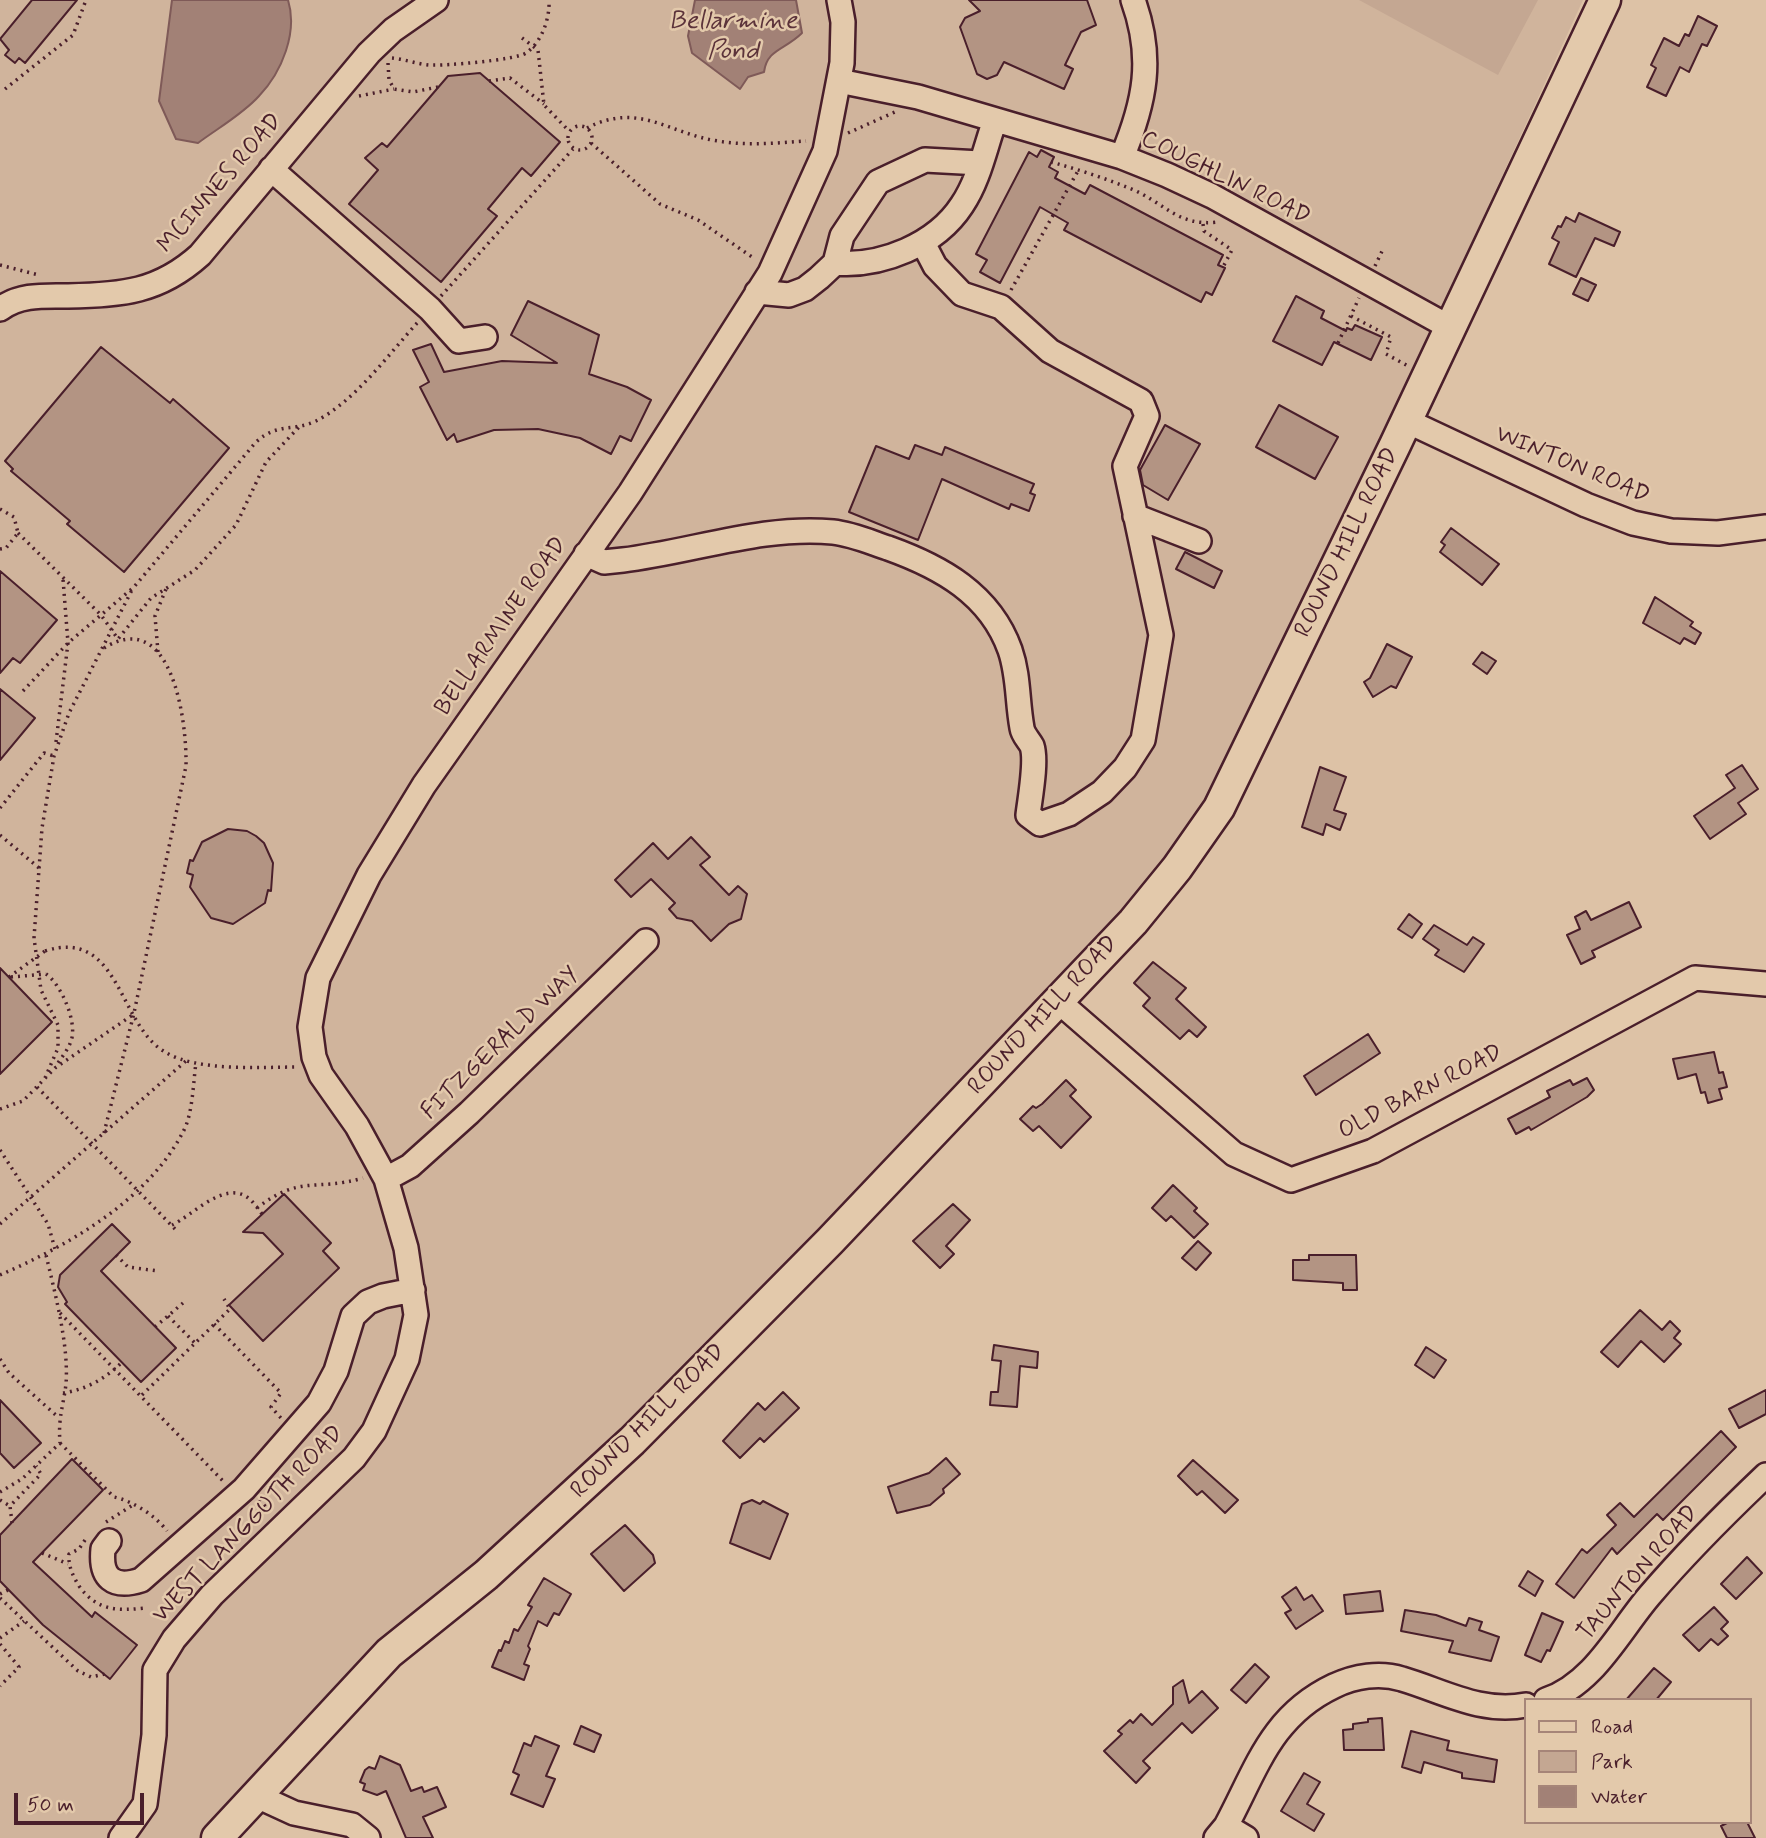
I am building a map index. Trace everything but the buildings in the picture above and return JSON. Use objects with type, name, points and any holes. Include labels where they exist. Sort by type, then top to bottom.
[{"type":"main road","name":"ROUND HILL ROAD","points":[[217,1838],[389,1653],[486,1575],[632,1441],[830,1241],[1133,922],[1177,868],[1219,808],[1407,421],[1605,0]]},
{"type":"street","name":"MCINNES ROAD","points":[[0,309],[18,299],[101,295],[145,289],[178,275],[200,256],[382,41],[436,0]]},
{"type":"street","name":"BELLARMINE ROAD","points":[[414,1290],[384,1174],[318,1067],[310,1027],[318,978],[343,923],[424,785],[630,493],[771,271],[810,190],[828,139],[839,81],[843,22],[839,0]]},
{"type":"street","points":[[1122,157],[1140,114],[1144,93],[1143,41],[1133,0]]},
{"type":"street","name":"COUGHLIN ROAD","points":[[839,81],[918,97],[1122,157],[1212,196],[1451,328]]},
{"type":"street","points":[[835,262],[852,264],[895,256],[923,243],[961,207],[995,120]]},
{"type":"street","points":[[757,292],[789,295],[806,289],[835,262],[842,236],[878,181],[925,160],[980,163]]},
{"type":"street","points":[[271,169],[430,309],[459,341],[485,337]]},
{"type":"street","points":[[586,554],[604,562],[681,552],[747,538],[831,531],[852,535],[915,558],[951,575],[985,607],[1009,647],[1020,697],[1022,730],[1032,747],[1028,815],[1040,824],[1069,814],[1102,792],[1125,768],[1143,740],[1161,635],[1125,466],[1147,416],[1141,401],[1050,351],[1001,307],[962,294],[935,266],[923,243]]},
{"type":"street","name":"WINTON ROAD","points":[[1407,421],[1586,505],[1633,523],[1671,531],[1718,533],[1766,527]]},
{"type":"street","points":[[1135,516],[1199,541]]},
{"type":"street","name":"FITZGERALD WAY","points":[[384,1174],[410,1166],[469,1113],[646,941]]},
{"type":"street","name":"OLD BARN ROAD","points":[[1058,1001],[1234,1154],[1291,1180],[1373,1151],[1695,978],[1766,984]]},
{"type":"street","points":[[109,1541],[103,1549],[105,1573],[115,1583],[126,1585],[141,1580],[242,1491],[295,1432],[318,1403],[336,1371],[353,1316],[368,1302],[414,1290]]},
{"type":"street","name":"WEST LANGGUTH ROAD","points":[[121,1838],[145,1804],[154,1735],[155,1670],[174,1639],[212,1595],[354,1458],[374,1431],[407,1359],[416,1315],[414,1290]]},
{"type":"street","name":"TAUNTON ROAD","points":[[1551,1698],[1568,1691],[1587,1674],[1651,1594],[1766,1475]]},
{"type":"street","points":[[1230,1834],[1283,1723],[1305,1702],[1344,1681],[1384,1675],[1401,1678],[1472,1704],[1524,1705]]},
{"type":"street","points":[[257,1796],[295,1813],[352,1825],[368,1838]]},
{"type":"path","points":[[5,89],[73,35],[86,0]]},
{"type":"path","points":[[382,41],[388,57],[429,65],[524,55],[533,46],[549,18],[550,0]]},
{"type":"path","points":[[522,38],[538,50],[544,104]]},
{"type":"path","points":[[489,81],[510,78],[544,104],[569,131]]},
{"type":"path","points":[[356,96],[394,89]]},
{"type":"path","points":[[587,128],[602,120],[626,116],[665,123],[718,141],[767,144],[828,139],[902,111]]},
{"type":"path","points":[[23,691],[68,643],[134,587],[268,431],[319,419],[350,397],[573,149],[585,149],[591,143],[592,135],[587,128],[580,125],[569,131],[567,139],[573,149]]},
{"type":"path","points":[[591,143],[660,204],[698,220],[771,271]]},
{"type":"path","points":[[1001,307],[1079,169],[1080,161]]},
{"type":"path","points":[[1051,162],[1079,169],[1130,188],[1182,220],[1203,224],[1229,221]]},
{"type":"path","points":[[1203,224],[1204,231],[1233,250],[1223,267]]},
{"type":"path","points":[[1349,291],[1360,297]]},
{"type":"path","points":[[1351,316],[1391,337],[1386,354],[1428,377]]},
{"type":"path","points":[[104,648],[118,639],[151,598],[195,570],[236,525],[266,463],[301,425]]},
{"type":"path","points":[[0,509],[14,517],[18,533],[101,615],[118,639]]},
{"type":"path","points":[[0,549],[6,548],[18,533]]},
{"type":"path","points":[[46,1078],[58,1048],[58,1025],[41,990],[34,938],[41,828],[54,756],[68,643],[63,577]]},
{"type":"path","points":[[54,756],[69,713],[134,587]]},
{"type":"path","points":[[158,654],[155,616],[167,587]]},
{"type":"path","points":[[104,1133],[134,1013],[186,765],[187,741],[179,695],[167,666],[149,643],[137,638],[118,639]]},
{"type":"path","points":[[0,808],[44,753],[54,756]]},
{"type":"path","points":[[0,835],[39,868]]},
{"type":"path","points":[[0,1109],[23,1101],[55,1068],[72,1039],[70,1014],[54,979],[46,974],[9,977],[45,951],[63,946],[79,948],[99,960],[151,1042],[167,1054],[196,1063],[318,1067]]},
{"type":"path","points":[[55,1068],[134,1013]]},
{"type":"path","points":[[0,1224],[187,1060]]},
{"type":"path","points":[[0,1275],[46,1255],[139,1192],[184,1130],[196,1063]]},
{"type":"path","points":[[37,1087],[173,1227],[216,1197],[230,1194],[246,1196],[262,1214]]},
{"type":"path","points":[[0,1150],[48,1224],[55,1249]]},
{"type":"path","points":[[257,1208],[288,1187],[353,1181],[384,1174]]},
{"type":"path","points":[[46,1255],[60,1313],[66,1383],[58,1417],[60,1443],[114,1497],[125,1499],[158,1519],[179,1546]]},
{"type":"path","points":[[116,1255],[128,1267],[158,1271]]},
{"type":"path","points":[[142,1395],[230,1309],[224,1299]]},
{"type":"path","points":[[155,1327],[183,1303]]},
{"type":"path","points":[[60,1313],[224,1482],[261,1501],[283,1527]]},
{"type":"path","points":[[168,1316],[195,1343]]},
{"type":"path","points":[[214,1324],[281,1393],[271,1407],[295,1432]]},
{"type":"path","points":[[0,1359],[9,1373],[58,1417]]},
{"type":"path","points":[[63,1394],[79,1391],[114,1371],[122,1362]]},
{"type":"path","points":[[0,1493],[36,1466],[60,1443]]},
{"type":"path","points":[[10,1506],[37,1481],[41,1474],[36,1466]]},
{"type":"path","points":[[0,1500],[10,1506]]},
{"type":"path","points":[[10,1506],[12,1523]]},
{"type":"path","points":[[42,1553],[68,1564]]},
{"type":"path","points":[[8,1590],[0,1596],[78,1671],[90,1677],[105,1674]]},
{"type":"path","points":[[0,1638],[24,1621]]},
{"type":"path","points":[[0,1644],[19,1667],[0,1686]]},
{"type":"shaded area","points":[[0,0],[1583,0],[1291,635],[1203,808],[1142,893],[923,1134],[538,1513],[386,1636],[200,1838],[0,1838]]},
{"type":"green space","points":[[1359,0],[1538,0],[1498,75]]},
{"type":"water","points":[[172,0],[288,0],[291,12],[286,51],[275,75],[246,109],[198,143],[176,139],[159,101]]},
{"type":"water","name":"Bellarmine Pond","points":[[695,0],[796,0],[802,33],[773,54],[764,72],[748,77],[740,89],[692,53],[688,36]]}]
